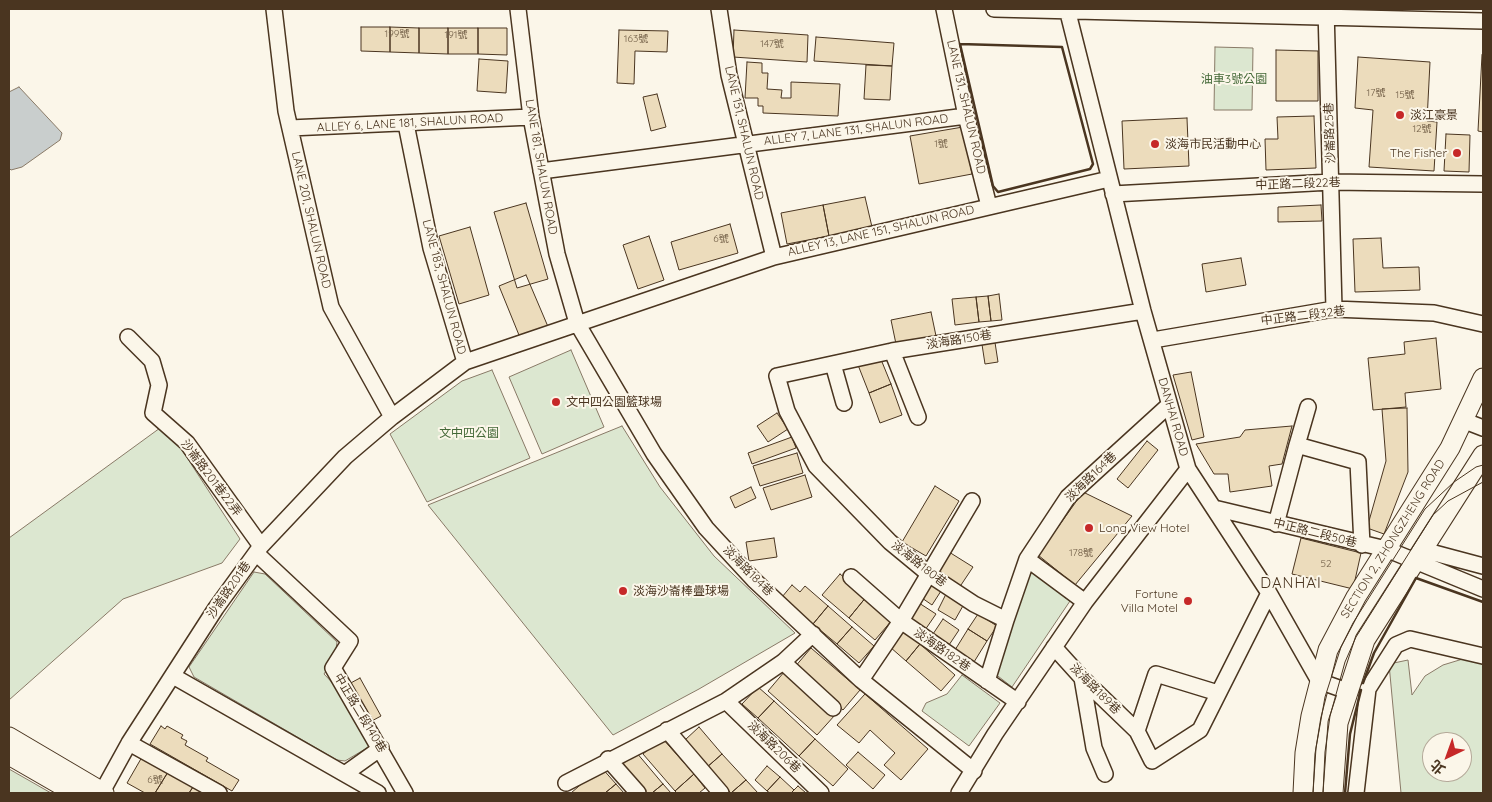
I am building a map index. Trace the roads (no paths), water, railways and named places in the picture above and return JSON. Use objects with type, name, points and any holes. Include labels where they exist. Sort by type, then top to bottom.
[{"type":"main road","name":"SECTION 2, ZHONGZHENG ROAD","points":[[1303,793],[1305,753],[1319,681],[1328,650],[1341,622],[1450,448],[1465,421],[1483,378]]},
{"type":"main road","points":[[1333,793],[1338,724],[1347,691],[1365,640],[1483,455]]},
{"type":"main road","points":[[9,737],[103,793]]},
{"type":"main road","points":[[9,755],[75,793]]},
{"type":"street","name":"LANE 201, SHALUN ROAD","points":[[274,9],[290,128],[331,307],[392,417]]},
{"type":"street","name":"LANE 181, SHALUN ROAD","points":[[518,9],[531,117],[556,254],[577,323]]},
{"type":"street","name":"LANE 151, SHALUN ROAD","points":[[719,9],[729,76],[774,257]]},
{"type":"street","name":"LANE 131, SHALUN ROAD","points":[[944,9],[966,116],[988,206]]},
{"type":"street","points":[[994,9],[1326,13],[1483,21]]},
{"type":"street","name":"DANHAI ROAD","points":[[959,793],[995,734],[1085,602],[1188,469],[1168,405],[1153,340],[1143,311],[1067,10]]},
{"type":"street","name":"沙崙路25巷","points":[[1326,13],[1334,309]]},
{"type":"street","name":"ALLEY 7, LANE 131, SHALUN ROAD","points":[[541,172],[966,116]]},
{"type":"street","name":"ALLEY 6, LANE 181, SHALUN ROAD","points":[[290,128],[531,117]]},
{"type":"street","name":"LANE 183, SHALUN ROAD","points":[[406,124],[431,248],[465,362]]},
{"type":"street","name":"ALLEY 13, LANE 151, SHALUN ROAD","points":[[774,257],[1109,179]]},
{"type":"street","name":"中正路二段22巷","points":[[1113,194],[1331,182],[1483,184]]},
{"type":"street","points":[[392,417],[465,362],[774,257]]},
{"type":"street","name":"中正路二段32巷","points":[[1153,340],[1334,309],[1434,313],[1483,324]]},
{"type":"street","name":"淡海路150巷","points":[[777,376],[892,351],[1143,311]]},
{"type":"street","name":"淡海路184巷","points":[[577,323],[654,454],[706,528],[754,580],[861,680],[974,771]]},
{"type":"street","name":"沙崙路201巷22弄","points":[[128,338],[152,361],[159,385],[153,413],[187,443],[259,549]]},
{"type":"street","points":[[892,351],[918,417]]},
{"type":"street","points":[[833,364],[844,403]]},
{"type":"street","name":"淡海路180巷","points":[[777,376],[787,411],[816,466],[890,542],[930,575],[974,604],[1006,620]]},
{"type":"street","name":"淡海路164巷","points":[[1027,559],[1068,497],[1168,405]]},
{"type":"street","points":[[1276,524],[1308,407]]},
{"type":"street","name":"沙崙路201巷","points":[[103,793],[129,743],[216,608],[259,549],[345,457],[392,417]]},
{"type":"street","points":[[1465,421],[1483,428]]},
{"type":"street","points":[[1297,445],[1358,462],[1362,545]]},
{"type":"street","points":[[1188,469],[1269,594],[1319,681],[1347,691]]},
{"type":"street","points":[[852,577],[901,621],[930,575],[972,501]]},
{"type":"street","name":"中正路二段50巷","points":[[1214,508],[1362,545],[1419,556]]},
{"type":"street","name":"中正路二段140巷","points":[[259,549],[350,641],[333,668],[381,748],[405,793]]},
{"type":"street","points":[[1419,556],[1483,566]]},
{"type":"street","points":[[1419,556],[1483,589]]},
{"type":"street","points":[[987,681],[1027,559],[1085,602]]},
{"type":"street","name":"淡海路189巷","points":[[1054,647],[1082,678],[1137,731],[1152,761],[1200,730],[1269,594]]},
{"type":"street","name":"淡海路182巷","points":[[861,680],[901,621],[1018,702]]},
{"type":"street","points":[[566,782],[608,759],[726,701],[783,662],[813,634]]},
{"type":"street","points":[[1356,793],[1368,689],[1396,645],[1410,639],[1483,656]]},
{"type":"street","points":[[783,662],[833,708]]},
{"type":"street","points":[[1137,731],[1156,674],[1218,693]]},
{"type":"street","points":[[173,676],[346,773],[378,793]]},
{"type":"street","points":[[1082,678],[1094,748],[1105,774]]},
{"type":"street","name":"淡海路206巷","points":[[726,701],[821,793]]},
{"type":"street","points":[[667,730],[721,793]]},
{"type":"street","points":[[129,743],[218,793]]},
{"type":"street","points":[[346,773],[381,748]]},
{"type":"street","points":[[608,759],[638,793]]},
{"type":"tram line","points":[[1313,793],[1316,748],[1325,697],[1341,647],[1353,623],[1425,509],[1454,482],[1476,467],[1483,465]]},
{"type":"tram line","points":[[1323,793],[1325,752],[1330,716],[1345,662],[1356,637],[1433,515],[1448,501],[1483,482]]},
{"type":"place","name":"淡江豪景","points":[[1400,115]]},
{"type":"place","name":"淡海市民活動中心","points":[[1155,144]]},
{"type":"place","name":"The Fisher","points":[[1457,153]]},
{"type":"place","name":"文中四公園籃球場","points":[[556,402]]},
{"type":"place","name":"Long View Hotel","points":[[1089,528]]},
{"type":"place","name":"淡海沙崙棒疊球場","points":[[623,591]]},
{"type":"place","name":"Fortune Villa Motel","points":[[1188,601]]},
{"type":"district","name":"DANHAI","points":[[1291,583]]},
{"type":"park label","name":"油車3號公園","points":[[1234,79]]},
{"type":"park label","name":"文中四公園","points":[[469,433]]}]
